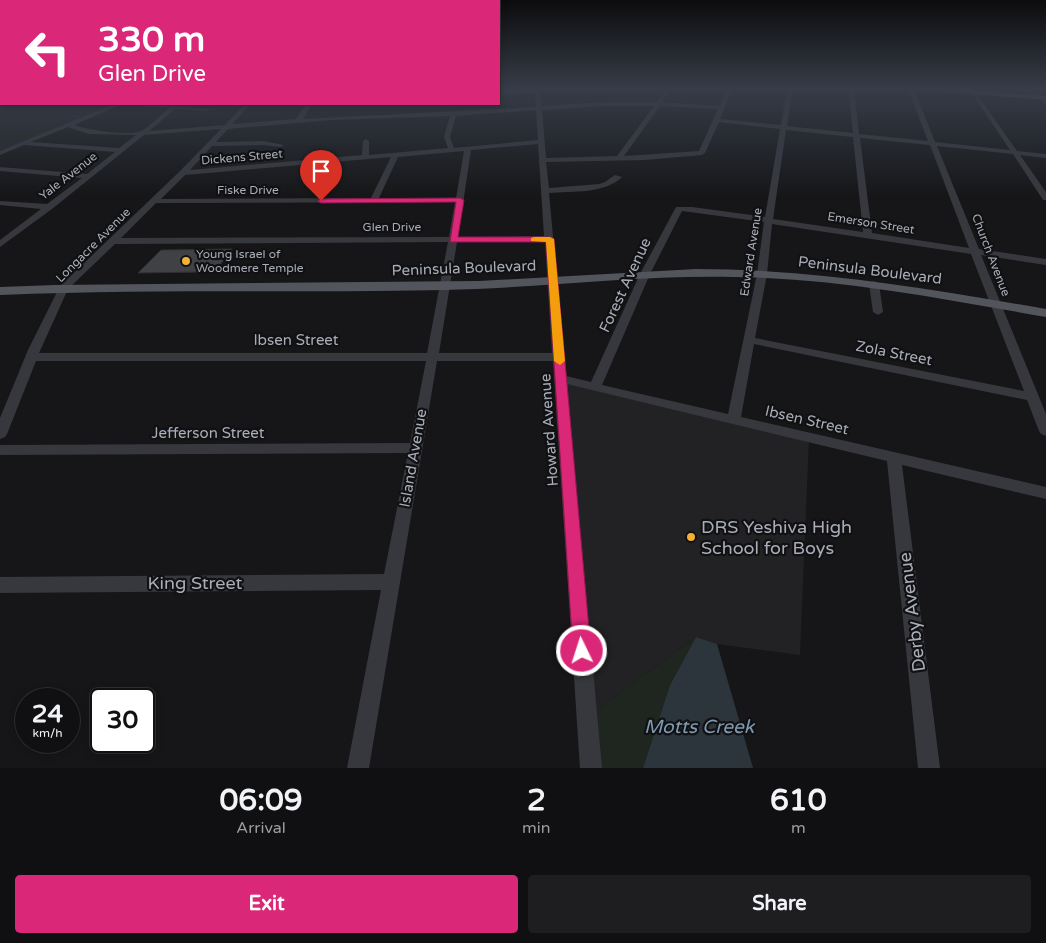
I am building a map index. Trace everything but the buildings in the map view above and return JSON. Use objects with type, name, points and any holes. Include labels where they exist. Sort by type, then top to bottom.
[{"type":"main road","name":"Peninsula Boulevard","points":[[0,291],[64,288],[445,286],[644,274],[762,274],[874,284],[1046,313]]},
{"type":"street","points":[[0,153],[67,125]]},
{"type":"street","points":[[72,125],[99,133],[142,133],[249,125]]},
{"type":"street","name":"Yale Avenue","points":[[0,244],[152,125]]},
{"type":"street","points":[[450,125],[447,137],[452,150]]},
{"type":"street","name":"Howard Avenue","points":[[540,125],[591,768]]},
{"type":"street","points":[[619,158],[643,125]]},
{"type":"street","points":[[543,160],[684,156],[702,153],[714,125]]},
{"type":"street","points":[[757,125],[1046,156]]},
{"type":"street","name":"Edward Avenue","points":[[734,419],[762,274],[784,125]]},
{"type":"street","points":[[855,125],[868,235]]},
{"type":"street","name":"Church Avenue","points":[[926,125],[1046,431]]},
{"type":"street","points":[[996,125],[1046,198]]},
{"type":"street","name":"Longacre Avenue","points":[[0,434],[34,350],[64,288],[184,174],[227,127]]},
{"type":"street","points":[[365,158],[366,141]]},
{"type":"street","name":"Dickens Street","points":[[184,174],[542,142]]},
{"type":"street","points":[[211,144],[263,143],[281,145]]},
{"type":"street","points":[[24,144],[121,150]]},
{"type":"street","name":"Island Avenue","points":[[358,768],[433,356],[468,149]]},
{"type":"street","points":[[374,200],[394,155]]},
{"type":"street","points":[[684,156],[694,164]]},
{"type":"street","points":[[0,169],[89,176]]},
{"type":"street","points":[[546,191],[599,186],[608,184],[618,177]]},
{"type":"street","name":"Fiske Drive","points":[[155,201],[460,200]]},
{"type":"street","points":[[0,202],[49,206]]},
{"type":"street","name":"Forest Avenue","points":[[595,387],[635,300],[644,274],[676,211],[682,208],[692,209]]},
{"type":"street","name":"Emerson Street","points":[[692,209],[1046,262]]},
{"type":"street","name":"Glen Drive","points":[[115,241],[550,239]]},
{"type":"street","points":[[874,284],[878,312]]},
{"type":"street","name":"Zola Street","points":[[749,340],[1033,397]]},
{"type":"street","name":"Ibsen Street","points":[[32,357],[559,357]]},
{"type":"street","name":"Ibsen Street","points":[[561,379],[1046,492]]},
{"type":"street","name":"Jefferson Street","points":[[0,450],[415,448]]},
{"type":"street","name":"Derby Avenue","points":[[894,457],[930,768]]},
{"type":"street","name":"King Street","points":[[0,585],[391,582]]},
{"type":"shaded area","points":[[0,125],[65,125],[0,152]]},
{"type":"shaded area","points":[[11,129],[44,130],[15,141],[0,141],[0,132]]},
{"type":"shaded area","name":"DRS Yeshiva High School for Boys","points":[[564,379],[809,437],[800,655],[717,644],[696,637],[591,714]]},
{"type":"shaded area","points":[[696,637],[670,685],[643,768],[595,768],[591,714]]},
{"type":"water","name":"Motts Creek","points":[[696,637],[717,644],[753,768],[643,768],[670,685]]},
{"type":"slow traffic","points":[[534,239],[550,239],[560,361]]},
{"type":"place","name":"Young Israel of Woodmere Temple","points":[[186,261]]},
{"type":"place","name":"DRS Yeshiva High School for Boys","points":[[691,537]]},
{"type":"route","points":[[321,201],[460,200],[453,240],[550,239],[582,651]]}]
